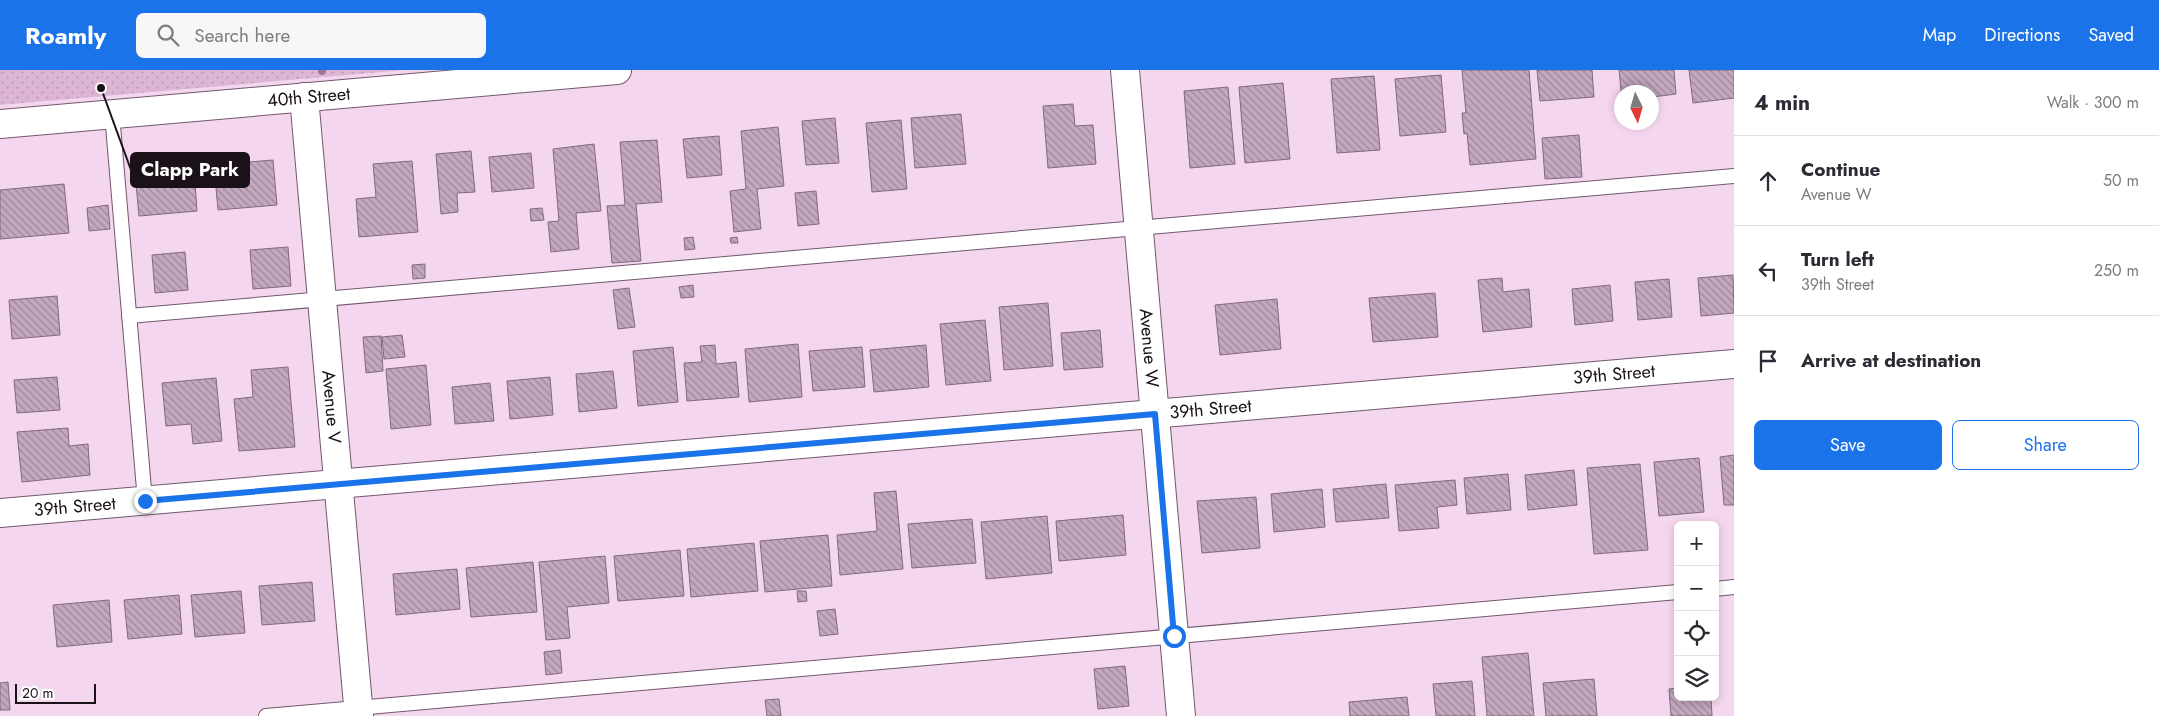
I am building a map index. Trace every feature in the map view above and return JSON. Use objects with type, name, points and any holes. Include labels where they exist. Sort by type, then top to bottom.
[{"type":"street","name":"40th Street","points":[[0,124],[616,70]]},
{"type":"street","name":"Avenue W","points":[[1124,70],[1181,716]]},
{"type":"street","name":"Avenue V","points":[[304,97],[359,712]]},
{"type":"street","name":"39th Street","points":[[0,514],[1734,364]]},
{"type":"lane","points":[[112,114],[145,501]]},
{"type":"lane","points":[[130,316],[1734,176]]},
{"type":"lane","points":[[1719,589],[1734,587]]},
{"type":"lane","points":[[266,716],[359,712],[1174,636],[1674,592]]},
{"type":"shaded area","points":[[0,70],[406,70],[0,105]]},
{"type":"building","points":[[1462,70],[1529,70],[1536,159],[1470,165],[1467,133],[1464,134],[1462,113],[1466,113]]},
{"type":"building","points":[[1537,70],[1592,70],[1594,97],[1540,101]]},
{"type":"building","points":[[1619,70],[1674,70],[1676,94],[1659,96],[1659,85],[1620,85]]},
{"type":"building","points":[[1689,70],[1734,70],[1734,98],[1693,103]]},
{"type":"building","points":[[1441,75],[1446,132],[1400,136],[1395,79]]},
{"type":"building","points":[[1374,76],[1380,150],[1337,153],[1331,79]]},
{"type":"building","points":[[1283,83],[1290,159],[1245,163],[1239,87]]},
{"type":"building","points":[[1228,87],[1235,164],[1190,168],[1184,91]]},
{"type":"building","points":[[1073,104],[1075,126],[1093,125],[1096,164],[1048,168],[1043,106]]},
{"type":"building","points":[[961,114],[966,164],[915,168],[911,118]]},
{"type":"building","points":[[835,118],[839,163],[806,165],[802,121]]},
{"type":"building","points":[[901,120],[907,189],[872,192],[866,123]]},
{"type":"building","points":[[778,127],[784,186],[757,189],[761,229],[734,232],[730,191],[746,189],[741,131]]},
{"type":"building","points":[[1579,135],[1582,177],[1545,179],[1542,138]]},
{"type":"building","points":[[719,136],[722,175],[687,178],[683,139]]},
{"type":"building","points":[[657,140],[662,202],[636,204],[641,261],[612,263],[607,206],[625,205],[620,142]]},
{"type":"building","points":[[594,144],[601,211],[576,213],[579,249],[551,252],[548,222],[559,221],[553,149]]},
{"type":"building","points":[[471,151],[475,192],[457,193],[458,212],[441,214],[436,154]]},
{"type":"building","points":[[531,153],[534,188],[492,192],[489,157]]},
{"type":"building","points":[[273,160],[277,205],[218,210],[214,165]]},
{"type":"building","points":[[412,161],[418,232],[359,237],[356,199],[376,197],[373,164]]},
{"type":"building","points":[[194,168],[197,211],[139,216],[135,173]]},
{"type":"building","points":[[64,184],[69,233],[0,239],[0,190]]},
{"type":"building","points":[[816,191],[819,224],[798,226],[795,193]]},
{"type":"building","points":[[108,205],[110,229],[89,231],[87,208]]},
{"type":"building","points":[[542,208],[544,220],[531,221],[530,209]]},
{"type":"building","points":[[693,237],[695,249],[685,250],[684,238]]},
{"type":"building","points":[[737,237],[738,243],[731,243],[730,238]]},
{"type":"building","points":[[288,247],[291,286],[253,289],[250,250]]},
{"type":"building","points":[[185,252],[188,290],[155,293],[152,255]]},
{"type":"building","points":[[425,264],[425,278],[413,279],[412,265]]},
{"type":"building","points":[[1733,275],[1734,313],[1701,316],[1698,278]]},
{"type":"building","points":[[1502,278],[1503,292],[1529,289],[1532,327],[1483,332],[1478,280]]},
{"type":"building","points":[[1669,279],[1672,317],[1638,320],[1635,282]]},
{"type":"building","points":[[693,285],[694,297],[681,298],[679,287]]},
{"type":"building","points":[[1610,285],[1613,321],[1575,325],[1572,289]]},
{"type":"building","points":[[629,288],[635,327],[618,329],[613,290]]},
{"type":"building","points":[[1435,293],[1438,337],[1373,342],[1369,298]]},
{"type":"building","points":[[57,296],[60,335],[12,339],[9,300]]},
{"type":"building","points":[[1277,299],[1281,349],[1220,355],[1215,305]]},
{"type":"building","points":[[1048,303],[1053,366],[1004,370],[999,307]]},
{"type":"building","points":[[985,320],[991,381],[946,385],[940,324]]},
{"type":"building","points":[[1100,330],[1103,367],[1064,370],[1061,333]]},
{"type":"building","points":[[402,335],[405,357],[384,359],[382,337]]},
{"type":"building","points":[[381,336],[383,371],[366,373],[363,337]]},
{"type":"building","points":[[798,344],[802,397],[749,402],[745,349]]},
{"type":"building","points":[[715,345],[716,364],[736,362],[739,397],[687,401],[684,363],[702,362],[700,346]]},
{"type":"building","points":[[926,345],[929,387],[874,392],[870,350]]},
{"type":"building","points":[[673,347],[678,402],[638,406],[633,351]]},
{"type":"building","points":[[862,347],[865,387],[813,391],[809,351]]},
{"type":"building","points":[[426,365],[431,425],[391,429],[386,369]]},
{"type":"building","points":[[288,367],[295,447],[239,451],[234,399],[253,397],[251,370]]},
{"type":"building","points":[[613,371],[617,408],[579,412],[576,374]]},
{"type":"building","points":[[57,377],[60,410],[17,413],[14,380]]},
{"type":"building","points":[[550,377],[553,415],[510,419],[507,381]]},
{"type":"building","points":[[216,378],[222,441],[193,444],[191,424],[166,426],[162,383]]},
{"type":"building","points":[[490,383],[494,421],[455,424],[452,387]]},
{"type":"building","points":[[68,428],[69,446],[88,444],[90,475],[22,482],[17,432]]},
{"type":"building","points":[[1734,455],[1734,505],[1724,505],[1720,457]]},
{"type":"building","points":[[1699,458],[1704,512],[1659,516],[1654,462]]},
{"type":"building","points":[[1640,464],[1648,550],[1594,554],[1587,468]]},
{"type":"building","points":[[1574,470],[1577,505],[1528,510],[1525,475]]},
{"type":"building","points":[[1508,474],[1511,510],[1467,514],[1464,478]]},
{"type":"building","points":[[1455,480],[1457,505],[1437,507],[1439,528],[1399,531],[1395,485]]},
{"type":"building","points":[[1386,484],[1389,518],[1336,522],[1333,489]]},
{"type":"building","points":[[1322,489],[1325,527],[1274,532],[1271,494]]},
{"type":"building","points":[[896,491],[903,569],[840,575],[837,535],[877,531],[874,493]]},
{"type":"building","points":[[1256,497],[1260,548],[1202,553],[1197,501]]},
{"type":"building","points":[[1123,515],[1126,555],[1059,561],[1056,521]]},
{"type":"building","points":[[1047,516],[1052,573],[986,579],[981,522]]},
{"type":"building","points":[[972,519],[976,563],[912,568],[908,524]]},
{"type":"building","points":[[828,535],[832,586],[765,592],[760,541]]},
{"type":"building","points":[[754,543],[758,591],[691,597],[687,549]]},
{"type":"building","points":[[680,550],[684,596],[618,601],[614,556]]},
{"type":"building","points":[[605,556],[609,603],[567,607],[570,638],[546,640],[539,562]]},
{"type":"building","points":[[533,562],[537,612],[471,617],[466,568]]},
{"type":"building","points":[[457,569],[460,609],[396,615],[393,574]]},
{"type":"building","points":[[312,582],[315,621],[262,625],[259,586]]},
{"type":"building","points":[[241,591],[245,633],[195,637],[191,595]]},
{"type":"building","points":[[797,591],[806,591],[807,601],[798,602]]},
{"type":"building","points":[[179,595],[182,634],[128,639],[124,600]]},
{"type":"building","points":[[109,600],[112,642],[57,647],[53,605]]},
{"type":"building","points":[[835,609],[838,634],[820,636],[817,611]]},
{"type":"building","points":[[560,650],[562,673],[546,675],[544,652]]},
{"type":"building","points":[[1528,653],[1534,716],[1487,716],[1482,657]]},
{"type":"building","points":[[1125,666],[1129,706],[1098,709],[1094,669]]},
{"type":"building","points":[[1594,679],[1597,716],[1546,716],[1543,683]]},
{"type":"building","points":[[1472,681],[1475,716],[1436,716],[1433,684]]},
{"type":"building","points":[[8,682],[10,710],[0,710],[0,683]]},
{"type":"building","points":[[1674,688],[1674,701],[1711,701],[1712,716],[1671,716],[1669,689]]},
{"type":"building","points":[[1407,697],[1409,716],[1350,716],[1349,702]]},
{"type":"building","points":[[779,699],[781,716],[767,716],[765,700]]},
{"type":"place","name":"Clapp Park","points":[[101,88]]},
{"type":"route","points":[[145,501],[1155,414],[1174,636]]}]
